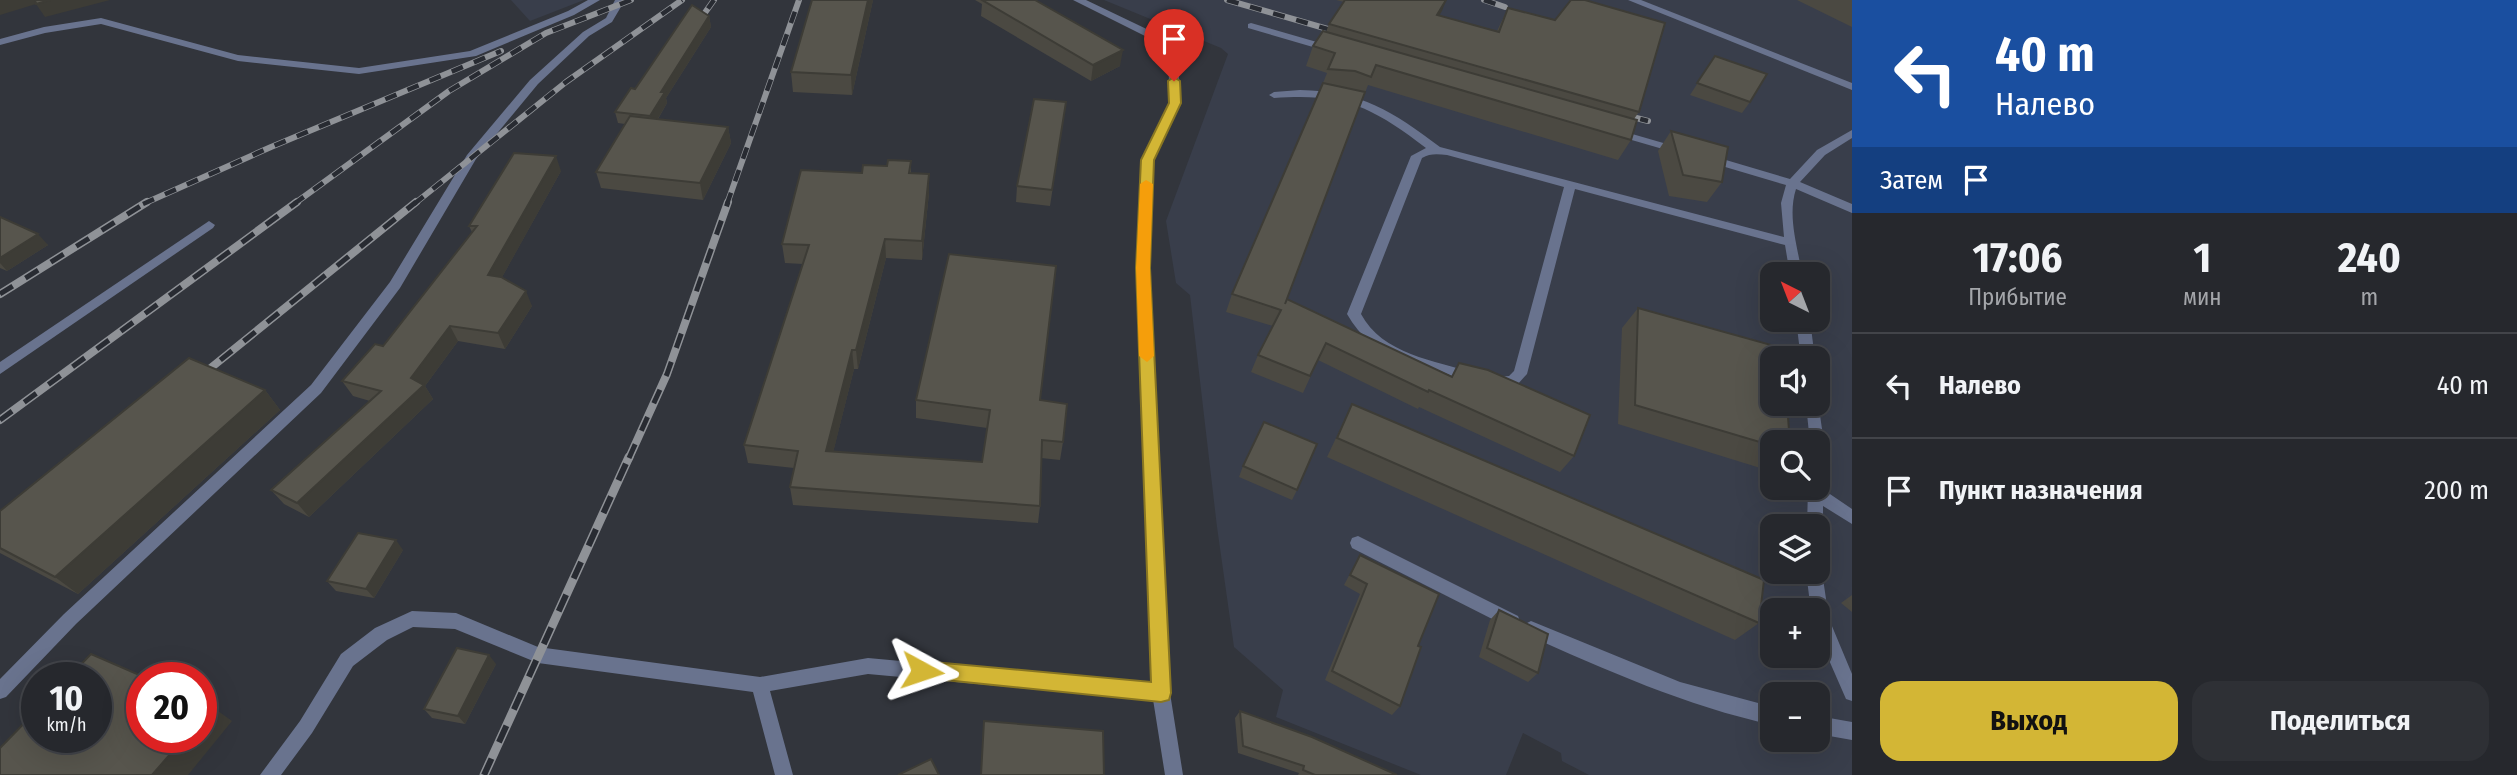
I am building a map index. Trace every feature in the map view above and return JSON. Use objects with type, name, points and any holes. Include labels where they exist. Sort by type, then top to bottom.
[{"type":"street","points":[[0,42],[44,30],[101,21],[239,58],[359,71],[472,54],[571,13],[595,0]]},
{"type":"street","points":[[0,691],[70,619],[316,389],[396,285],[471,157],[534,82],[586,34],[609,20],[620,0]]},
{"type":"street","points":[[1078,0],[1153,36],[1173,60],[1175,103],[1147,160],[1143,268],[1161,693],[1174,775]]},
{"type":"street","points":[[1633,0],[1852,87]]},
{"type":"street","points":[[1251,26],[1343,53]]},
{"type":"street","points":[[1274,95],[1308,91],[1356,99],[1401,123],[1436,150]]},
{"type":"street","points":[[1607,130],[1686,153]]},
{"type":"street","points":[[1794,262],[1786,202],[1792,183],[1815,159],[1852,133]]},
{"type":"street","points":[[1571,184],[1520,374],[1511,381],[1480,381],[1378,345],[1359,328],[1354,314],[1417,156],[1424,151],[1436,150],[1571,184],[1792,243]]},
{"type":"street","points":[[1700,156],[1792,183],[1852,209]]},
{"type":"street","points":[[0,369],[209,225]]},
{"type":"street","points":[[1828,500],[1852,517]]},
{"type":"street","points":[[1358,543],[1455,594],[1644,677],[1760,714]]},
{"type":"street","points":[[1814,584],[1827,638],[1852,692]]},
{"type":"street","points":[[269,775],[306,727],[347,660],[381,634],[412,619],[456,621],[538,656],[760,685],[868,666],[1161,693]]},
{"type":"street","points":[[760,685],[785,775]]},
{"type":"street","points":[[1830,727],[1852,731]]},
{"type":"shaded area","points":[[511,0],[584,0],[530,21]]},
{"type":"shaded area","points":[[1104,0],[1852,0],[1852,775],[1589,775],[1562,761],[1561,753],[1523,733],[1506,775],[1421,775],[1276,717],[1283,690],[1234,647],[1190,295],[1176,283],[1166,221],[1228,54],[1221,48]]},
{"type":"building","points":[[812,0],[868,0],[851,75],[791,72]]},
{"type":"building","points":[[982,0],[1035,0],[1123,50],[1093,65]]},
{"type":"building","points":[[1345,0],[1446,0],[1437,15],[1499,32],[1508,8],[1555,20],[1571,0],[1585,0],[1665,23],[1639,112],[1329,24]]},
{"type":"building","points":[[692,5],[709,16],[661,92],[665,92],[650,116],[615,112],[631,88],[635,89]]},
{"type":"building","points":[[1323,31],[1637,120],[1631,140],[1376,65],[1371,77],[1355,71],[1328,69],[1335,53],[1313,46]]},
{"type":"building","points":[[1715,56],[1767,74],[1750,102],[1697,83]]},
{"type":"building","points":[[1323,83],[1365,92],[1285,304],[1287,299],[1452,377],[1459,363],[1488,370],[1590,415],[1574,456],[1429,390],[1428,392],[1326,343],[1310,376],[1258,355],[1281,310],[1232,294]]},
{"type":"building","points":[[1034,99],[1066,102],[1052,190],[1017,186]]},
{"type":"building","points":[[630,116],[728,127],[700,183],[596,172]]},
{"type":"building","points":[[1671,131],[1728,147],[1722,182],[1683,175]]},
{"type":"building","points":[[514,153],[556,156],[488,275],[501,277],[526,291],[498,333],[450,326],[411,378],[424,385],[297,503],[271,490],[381,391],[342,381],[375,344],[383,346],[477,226],[469,226]]},
{"type":"building","points":[[888,160],[911,161],[909,173],[929,174],[922,241],[885,239],[826,451],[982,462],[990,410],[916,400],[949,254],[1056,266],[1040,400],[1067,404],[1063,442],[1042,440],[1040,506],[790,487],[798,451],[744,445],[809,245],[782,244],[801,170],[862,173],[863,165],[887,166]]},
{"type":"building","points":[[0,217],[38,234],[0,258]]},
{"type":"building","points":[[1638,308],[1775,346],[1760,346],[1760,416],[1788,416],[1789,430],[1760,430],[1760,442],[1635,405]]},
{"type":"building","points":[[189,358],[265,390],[55,577],[0,548],[0,511]]},
{"type":"building","points":[[1352,404],[1760,578],[1760,584],[1764,584],[1759,623],[1337,438]]},
{"type":"building","points":[[1264,422],[1317,444],[1297,490],[1243,466]]},
{"type":"building","points":[[358,533],[396,540],[366,589],[327,581]]},
{"type":"building","points":[[1360,555],[1439,594],[1418,646],[1421,647],[1400,706],[1332,671],[1367,584],[1350,575]]},
{"type":"building","points":[[1499,610],[1548,634],[1538,673],[1487,648]]},
{"type":"building","points":[[457,648],[489,655],[458,716],[424,709]]},
{"type":"building","points":[[91,654],[109,662],[83,662]]},
{"type":"building","points":[[112,663],[126,669],[126,753],[171,753],[152,775],[0,775],[0,748],[21,726],[21,753],[112,753]]},
{"type":"building","points":[[1240,711],[1312,737],[1397,775],[1315,775],[1303,770],[1304,766],[1243,746]]},
{"type":"building","points":[[984,721],[1103,731],[1104,775],[981,775]]},
{"type":"building","points":[[931,759],[939,775],[898,775]]},
{"type":"railway","points":[[294,204],[449,91],[546,33],[631,0]]},
{"type":"railway","points":[[414,204],[566,82],[682,0]]},
{"type":"railway","points":[[694,28],[714,0]]},
{"type":"railway","points":[[727,204],[799,0]]},
{"type":"railway","points":[[1227,0],[1345,34]]},
{"type":"railway","points":[[1484,0],[1505,7]]},
{"type":"railway","points":[[146,203],[501,51]]},
{"type":"railway","points":[[1617,113],[1648,121]]},
{"type":"railway","points":[[0,420],[297,202]]},
{"type":"railway","points":[[197,379],[416,202]]},
{"type":"railway","points":[[629,458],[667,374],[728,202]]},
{"type":"railway","points":[[0,294],[146,203]]},
{"type":"railway","points":[[484,775],[629,457]]},
{"type":"slow traffic","points":[[1146,184],[1143,268],[1147,356]]},
{"type":"route","points":[[922,671],[1161,693],[1143,268],[1147,160],[1175,103],[1174,81]]}]
